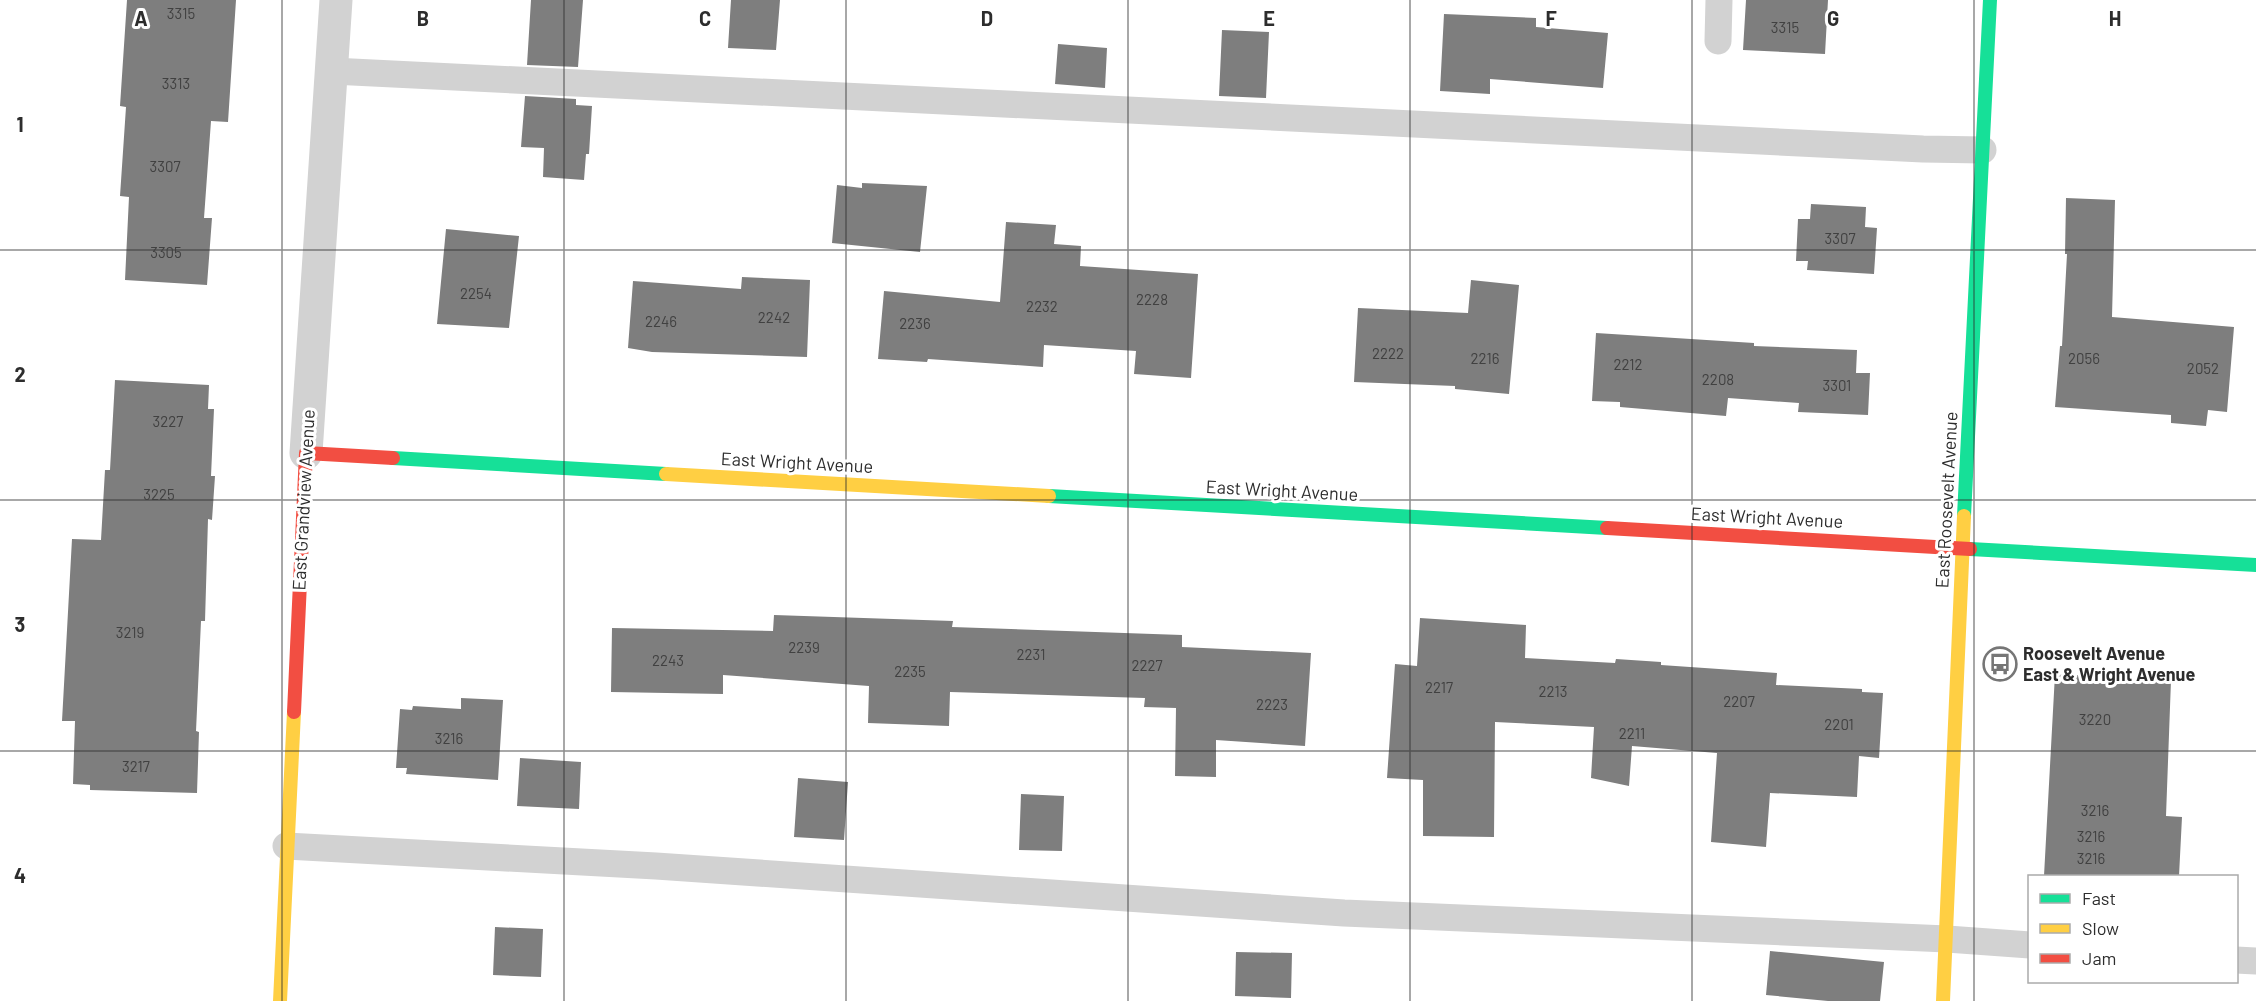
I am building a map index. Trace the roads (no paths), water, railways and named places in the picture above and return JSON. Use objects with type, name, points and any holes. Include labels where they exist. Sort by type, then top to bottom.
[{"type":"street","name":"East Grandview Avenue","points":[[280,1001],[306,453],[336,0]]},
{"type":"street","name":"East Roosevelt Avenue","points":[[1943,1001],[1962,547],[1990,0]]},
{"type":"street","name":"East Wright Avenue","points":[[306,453],[2256,565]]},
{"type":"lane","points":[[1718,41],[1719,0]]},
{"type":"lane","points":[[332,71],[1887,148],[1983,150]]},
{"type":"lane","points":[[286,846],[656,866],[1344,913],[1947,939],[2028,945]]},
{"type":"lane","points":[[2238,960],[2256,961]]},
{"type":"place","name":"Roosevelt Avenue East & Wright Avenue","points":[[2000,664]]}]
